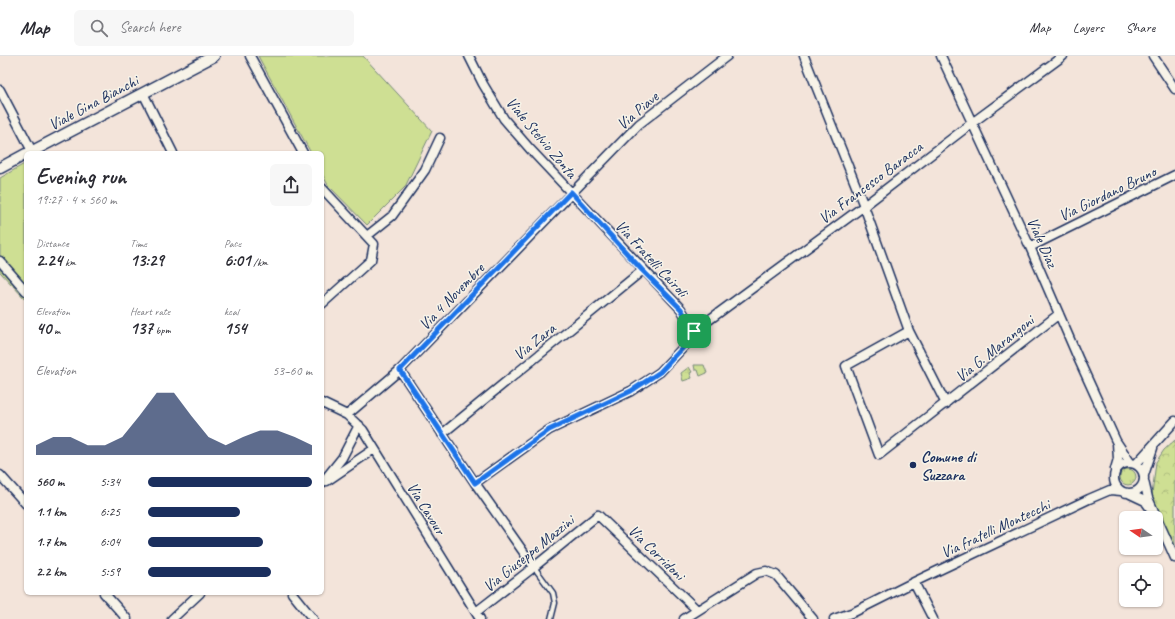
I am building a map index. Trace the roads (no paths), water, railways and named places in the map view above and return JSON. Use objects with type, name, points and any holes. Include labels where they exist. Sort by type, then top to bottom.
[{"type":"street","name":"Viale Gina Bianchi","points":[[34,151],[214,56]]},
{"type":"street","points":[[250,56],[302,151]]},
{"type":"street","name":"Viale Stelvio Zonta","points":[[469,56],[483,84],[504,119],[571,192]]},
{"type":"street","name":"Via Piave","points":[[571,192],[639,124],[727,56]]},
{"type":"street","points":[[804,56],[864,206],[909,331],[946,404]]},
{"type":"street","name":"Viale Diaz","points":[[941,56],[1030,247],[1116,441]]},
{"type":"street","name":"Via Francesco Baracca","points":[[694,331],[864,206],[972,123],[1063,56]]},
{"type":"street","points":[[1153,56],[1175,89]]},
{"type":"street","points":[[0,90],[29,151]]},
{"type":"street","points":[[143,93],[172,151]]},
{"type":"street","points":[[367,236],[392,216],[425,170],[440,138]]},
{"type":"street","name":"Viale Gina Bianchi","points":[[0,168],[24,156]]},
{"type":"street","name":"Via Giordano Bruno","points":[[1030,247],[1175,175]]},
{"type":"street","points":[[324,191],[374,244],[371,260],[324,302]]},
{"type":"street","name":"Via Fratelli Cairoli","points":[[571,192],[642,270],[681,309],[694,331]]},
{"type":"street","name":"Via 4 Novembre","points":[[347,415],[400,370],[571,192]]},
{"type":"street","points":[[0,261],[24,289]]},
{"type":"street","name":"Via Zara","points":[[442,434],[642,270]]},
{"type":"street","name":"Via G. Marangoni","points":[[909,331],[846,366],[879,455],[1059,314]]},
{"type":"street","points":[[475,483],[549,430],[631,391],[660,372],[693,337],[694,331]]},
{"type":"street","points":[[400,370],[475,483],[534,567]]},
{"type":"street","name":"Via Cavour","points":[[324,404],[347,415],[359,425],[478,616]]},
{"type":"street","points":[[1089,499],[1106,487],[1121,464],[1133,463],[1156,442],[1175,421]]},
{"type":"street","points":[[324,481],[342,458],[359,425]]},
{"type":"street","points":[[1116,441],[1133,463],[1140,467],[1148,498],[1154,511]]},
{"type":"street","points":[[1116,441],[1118,460],[1114,475],[1114,483],[1125,492],[1145,501],[1152,511]]},
{"type":"street","points":[[1089,499],[1110,490],[1125,492],[1138,490],[1144,478],[1149,458],[1156,442]]},
{"type":"street","points":[[324,483],[374,449]]},
{"type":"street","points":[[0,475],[24,502]]},
{"type":"street","name":"Via fratelli Montecchi","points":[[834,619],[854,612],[1089,499]]},
{"type":"street","name":"Via Giuseppe Mazzini","points":[[478,616],[534,567],[598,515]]},
{"type":"street","name":"Via Corridoni","points":[[598,515],[697,610]]},
{"type":"street","points":[[1163,531],[1175,558]]},
{"type":"street","points":[[684,619],[757,573],[766,571],[776,575],[813,619]]},
{"type":"street","points":[[914,582],[933,619]]},
{"type":"street","points":[[106,595],[127,619]]},
{"type":"street","points":[[172,619],[198,595]]},
{"type":"street","points":[[294,595],[313,619]]},
{"type":"lane","points":[[534,567],[553,593],[555,603],[551,619]]},
{"type":"place","name":"Comune di Suzzara","points":[[913,465]]}]
